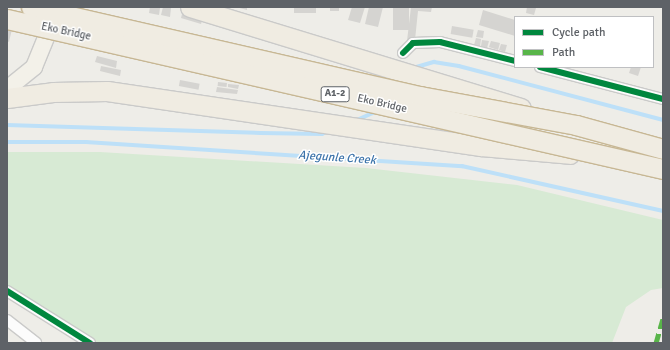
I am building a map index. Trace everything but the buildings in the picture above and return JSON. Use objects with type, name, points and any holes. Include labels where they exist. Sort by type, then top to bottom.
[{"type":"highway","name":"Eko Bridge","points":[[31,7],[420,96],[576,125],[663,149]]},
{"type":"highway","points":[[190,7],[576,125]]},
{"type":"highway","name":"Eko Bridge","points":[[7,19],[663,170]]},
{"type":"highway","points":[[7,98],[53,92],[107,91],[481,146],[607,157]]},
{"type":"main road","points":[[7,89],[34,67],[47,41],[57,7]]},
{"type":"street","points":[[403,53],[413,43],[440,42],[514,61]]},
{"type":"street","points":[[544,68],[663,98]]},
{"type":"street","points":[[7,291],[90,343]]},
{"type":"street","points":[[7,320],[36,343]]},
{"type":"green space","points":[[7,152],[100,152],[366,168],[517,185],[663,220],[663,288],[651,290],[626,307],[612,343],[96,343],[7,288]]},
{"type":"waterway","points":[[413,68],[434,62],[459,66],[663,120]]},
{"type":"waterway","points":[[357,120],[377,111]]},
{"type":"waterway","points":[[7,125],[261,133],[322,134],[329,131]]},
{"type":"waterway","name":"Ajegunle Creek","points":[[7,142],[86,142],[462,166],[663,211]]},
{"type":"marked path","points":[[656,343],[663,318]]},
{"type":"cycle path","points":[[403,53],[413,43],[440,42],[514,61]]},
{"type":"cycle path","points":[[544,68],[663,99]]},
{"type":"cycle path","points":[[7,291],[90,343]]}]
